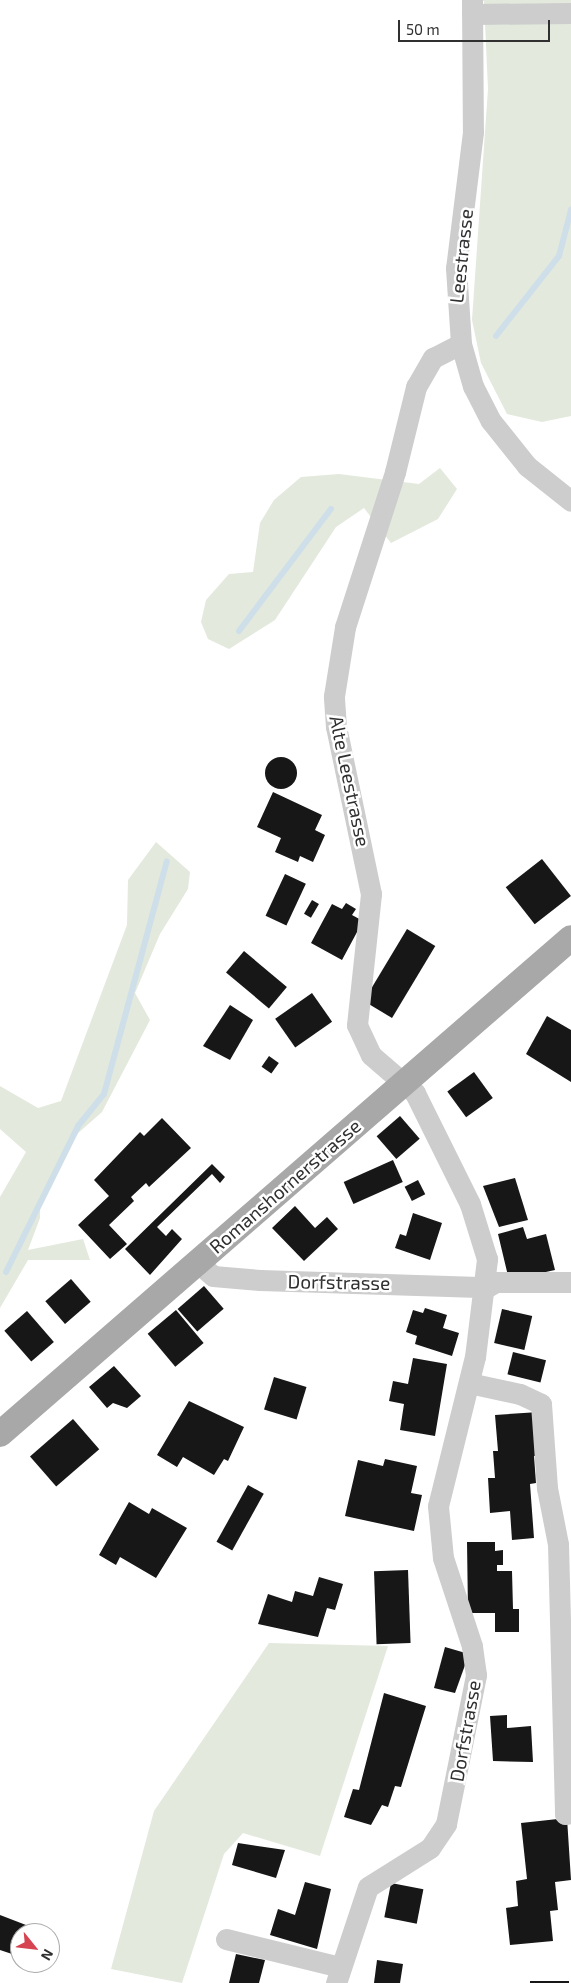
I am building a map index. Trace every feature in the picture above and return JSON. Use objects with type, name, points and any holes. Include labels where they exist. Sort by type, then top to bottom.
[{"type":"main road","name":"Romanshornerstrasse","points":[[0,1434],[571,938]]},
{"type":"street","points":[[472,7],[571,13]]},
{"type":"street","name":"Leestrasse","points":[[472,7],[473,132],[456,268],[461,344],[473,386],[491,421],[527,466],[571,501]]},
{"type":"street","name":"Alte Leestrasse","points":[[403,1082],[371,1055],[357,1025],[371,894],[336,727],[336,665],[395,472],[416,387],[433,358],[461,344]]},
{"type":"street","name":"Dorfstrasse","points":[[338,1975],[368,1887],[430,1848],[446,1824],[455,1789],[476,1675],[472,1646],[443,1558],[438,1506],[469,1383],[487,1287],[484,1238],[470,1204],[415,1092],[403,1082]]},
{"type":"street","name":"Dorfstrasse","points":[[197,1262],[213,1276],[487,1287]]},
{"type":"street","points":[[487,1287],[496,1282],[571,1282]]},
{"type":"street","points":[[469,1383],[520,1394],[541,1404],[562,1610],[568,1814]]},
{"type":"street","points":[[226,1939],[338,1975]]},
{"type":"shaded area","points":[[472,0],[571,0],[571,416],[542,422],[507,414],[481,363],[472,320],[488,89],[484,1]]},
{"type":"shaded area","points":[[440,468],[457,489],[438,519],[391,543],[364,508],[336,527],[275,620],[229,649],[208,639],[201,622],[206,600],[229,574],[253,572],[260,523],[274,500],[301,477],[339,474],[419,484]]},
{"type":"shaded area","points":[[156,842],[190,872],[188,889],[160,934],[135,993],[150,1020],[102,1112],[77,1134],[53,1172],[40,1198],[40,1218],[28,1250],[83,1239],[90,1260],[28,1260],[0,1308],[0,1197],[26,1152],[0,1129],[0,1086],[38,1108],[61,1101],[127,925],[128,880]]},
{"type":"shaded area","points":[[269,1643],[388,1646],[320,1856],[243,1833],[224,1854],[182,1983],[111,1969],[154,1811]]},
{"type":"building","points":[[281,757],[293,761],[297,773],[293,785],[281,789],[269,785],[265,773],[269,761]]},
{"type":"building","points":[[273,792],[322,815],[315,830],[325,835],[313,862],[300,856],[298,862],[275,852],[281,838],[257,827]]},
{"type":"building","points":[[542,859],[571,896],[535,924],[506,887]]},
{"type":"building","points":[[285,874],[306,884],[286,925],[266,916]]},
{"type":"building","points":[[312,900],[319,904],[311,918],[304,914]]},
{"type":"building","points":[[346,903],[356,909],[352,915],[363,921],[342,960],[311,943],[332,904],[342,909]]},
{"type":"building","points":[[407,929],[435,946],[392,1018],[364,1001]]},
{"type":"building","points":[[244,951],[287,987],[269,1008],[226,972]]},
{"type":"building","points":[[312,993],[332,1022],[295,1047],[275,1019]]},
{"type":"building","points":[[230,1005],[253,1020],[230,1060],[203,1046]]},
{"type":"building","points":[[547,1016],[571,1030],[571,1082],[526,1054]]},
{"type":"building","points":[[269,1056],[279,1063],[271,1074],[262,1067]]},
{"type":"building","points":[[474,1072],[493,1098],[466,1117],[447,1091]]},
{"type":"building","points":[[400,1116],[420,1139],[396,1159],[377,1136]]},
{"type":"building","points":[[162,1118],[191,1148],[149,1187],[146,1183],[131,1197],[134,1201],[109,1225],[127,1244],[110,1259],[78,1225],[109,1196],[94,1180],[140,1132],[144,1136]]},
{"type":"building","points":[[393,1160],[403,1182],[353,1204],[344,1182]]},
{"type":"building","points":[[212,1164],[225,1177],[220,1183],[212,1174],[157,1227],[166,1236],[172,1229],[182,1239],[150,1275],[125,1249]]},
{"type":"building","points":[[515,1178],[528,1220],[499,1227],[483,1186]]},
{"type":"building","points":[[418,1180],[425,1194],[412,1201],[405,1187]]},
{"type":"building","points":[[295,1206],[315,1228],[327,1217],[338,1229],[304,1261],[272,1228]]},
{"type":"building","points":[[413,1213],[442,1223],[430,1260],[395,1248],[400,1234],[406,1236]]},
{"type":"building","points":[[523,1227],[527,1239],[546,1234],[555,1270],[509,1280],[498,1234]]},
{"type":"building","points":[[71,1279],[91,1302],[65,1324],[45,1301]]},
{"type":"building","points":[[204,1286],[224,1309],[197,1332],[178,1309]]},
{"type":"building","points":[[425,1308],[447,1315],[443,1328],[459,1333],[452,1356],[415,1344],[417,1336],[406,1332],[413,1310],[423,1313]]},
{"type":"building","points":[[502,1309],[532,1316],[524,1350],[494,1343]]},
{"type":"building","points":[[176,1310],[204,1343],[175,1367],[148,1334]]},
{"type":"building","points":[[27,1311],[54,1342],[31,1362],[4,1331]]},
{"type":"building","points":[[513,1352],[546,1360],[540,1383],[507,1374]]},
{"type":"building","points":[[413,1358],[447,1364],[435,1436],[400,1430],[404,1404],[389,1401],[393,1381],[408,1384]]},
{"type":"building","points":[[114,1366],[141,1396],[127,1408],[113,1403],[107,1408],[89,1387]]},
{"type":"building","points":[[274,1377],[307,1387],[297,1419],[264,1410]]},
{"type":"building","points":[[189,1401],[244,1427],[228,1461],[224,1459],[214,1475],[183,1457],[177,1467],[157,1455]]},
{"type":"building","points":[[539,1412],[542,1456],[534,1456],[536,1483],[530,1484],[534,1538],[512,1540],[510,1511],[490,1513],[488,1478],[495,1478],[493,1451],[498,1451],[495,1415]]},
{"type":"building","points":[[73,1419],[99,1449],[56,1487],[30,1456]]},
{"type":"building","points":[[385,1459],[417,1466],[411,1493],[422,1495],[414,1531],[345,1516],[358,1460],[383,1466]]},
{"type":"building","points":[[248,1485],[264,1494],[232,1551],[216,1542]]},
{"type":"building","points":[[129,1502],[149,1514],[152,1508],[187,1528],[156,1578],[120,1557],[116,1565],[99,1555]]},
{"type":"building","points":[[467,1542],[495,1542],[495,1551],[503,1550],[503,1565],[497,1565],[497,1571],[512,1571],[513,1609],[519,1609],[519,1632],[495,1632],[495,1613],[468,1613]]},
{"type":"building","points":[[408,1570],[411,1643],[377,1644],[374,1571]]},
{"type":"building","points":[[319,1577],[343,1584],[335,1610],[327,1608],[318,1637],[258,1624],[268,1594],[292,1602],[295,1591],[313,1596]]},
{"type":"building","points":[[445,1647],[469,1654],[455,1693],[434,1688]]},
{"type":"building","points":[[384,1693],[426,1706],[401,1787],[395,1786],[388,1807],[382,1805],[371,1825],[344,1817],[353,1789],[359,1790]]},
{"type":"building","points":[[507,1715],[507,1728],[531,1726],[533,1762],[493,1761],[490,1716]]},
{"type":"building","points":[[567,1818],[571,1880],[555,1882],[558,1910],[550,1911],[553,1941],[510,1945],[506,1908],[518,1906],[516,1881],[527,1879],[521,1823]]},
{"type":"building","points":[[238,1843],[285,1850],[276,1878],[232,1865]]},
{"type":"building","points":[[305,1882],[331,1889],[317,1949],[270,1935],[278,1909],[295,1915]]},
{"type":"building","points":[[391,1883],[423,1889],[417,1924],[384,1917]]},
{"type":"building","points":[[0,1915],[21,1923],[10,1923],[10,1953],[0,1950]]},
{"type":"building","points":[[236,1954],[265,1960],[259,1983],[229,1983]]},
{"type":"building","points":[[377,1960],[403,1964],[400,1983],[374,1983]]},
{"type":"building","points":[[530,1981],[569,1981],[569,1983],[530,1983]]},
{"type":"waterway","points":[[496,336],[559,256],[571,210]]},
{"type":"waterway","points":[[239,631],[331,509]]},
{"type":"waterway","points":[[6,1272],[78,1126],[104,1094],[167,861]]}]
